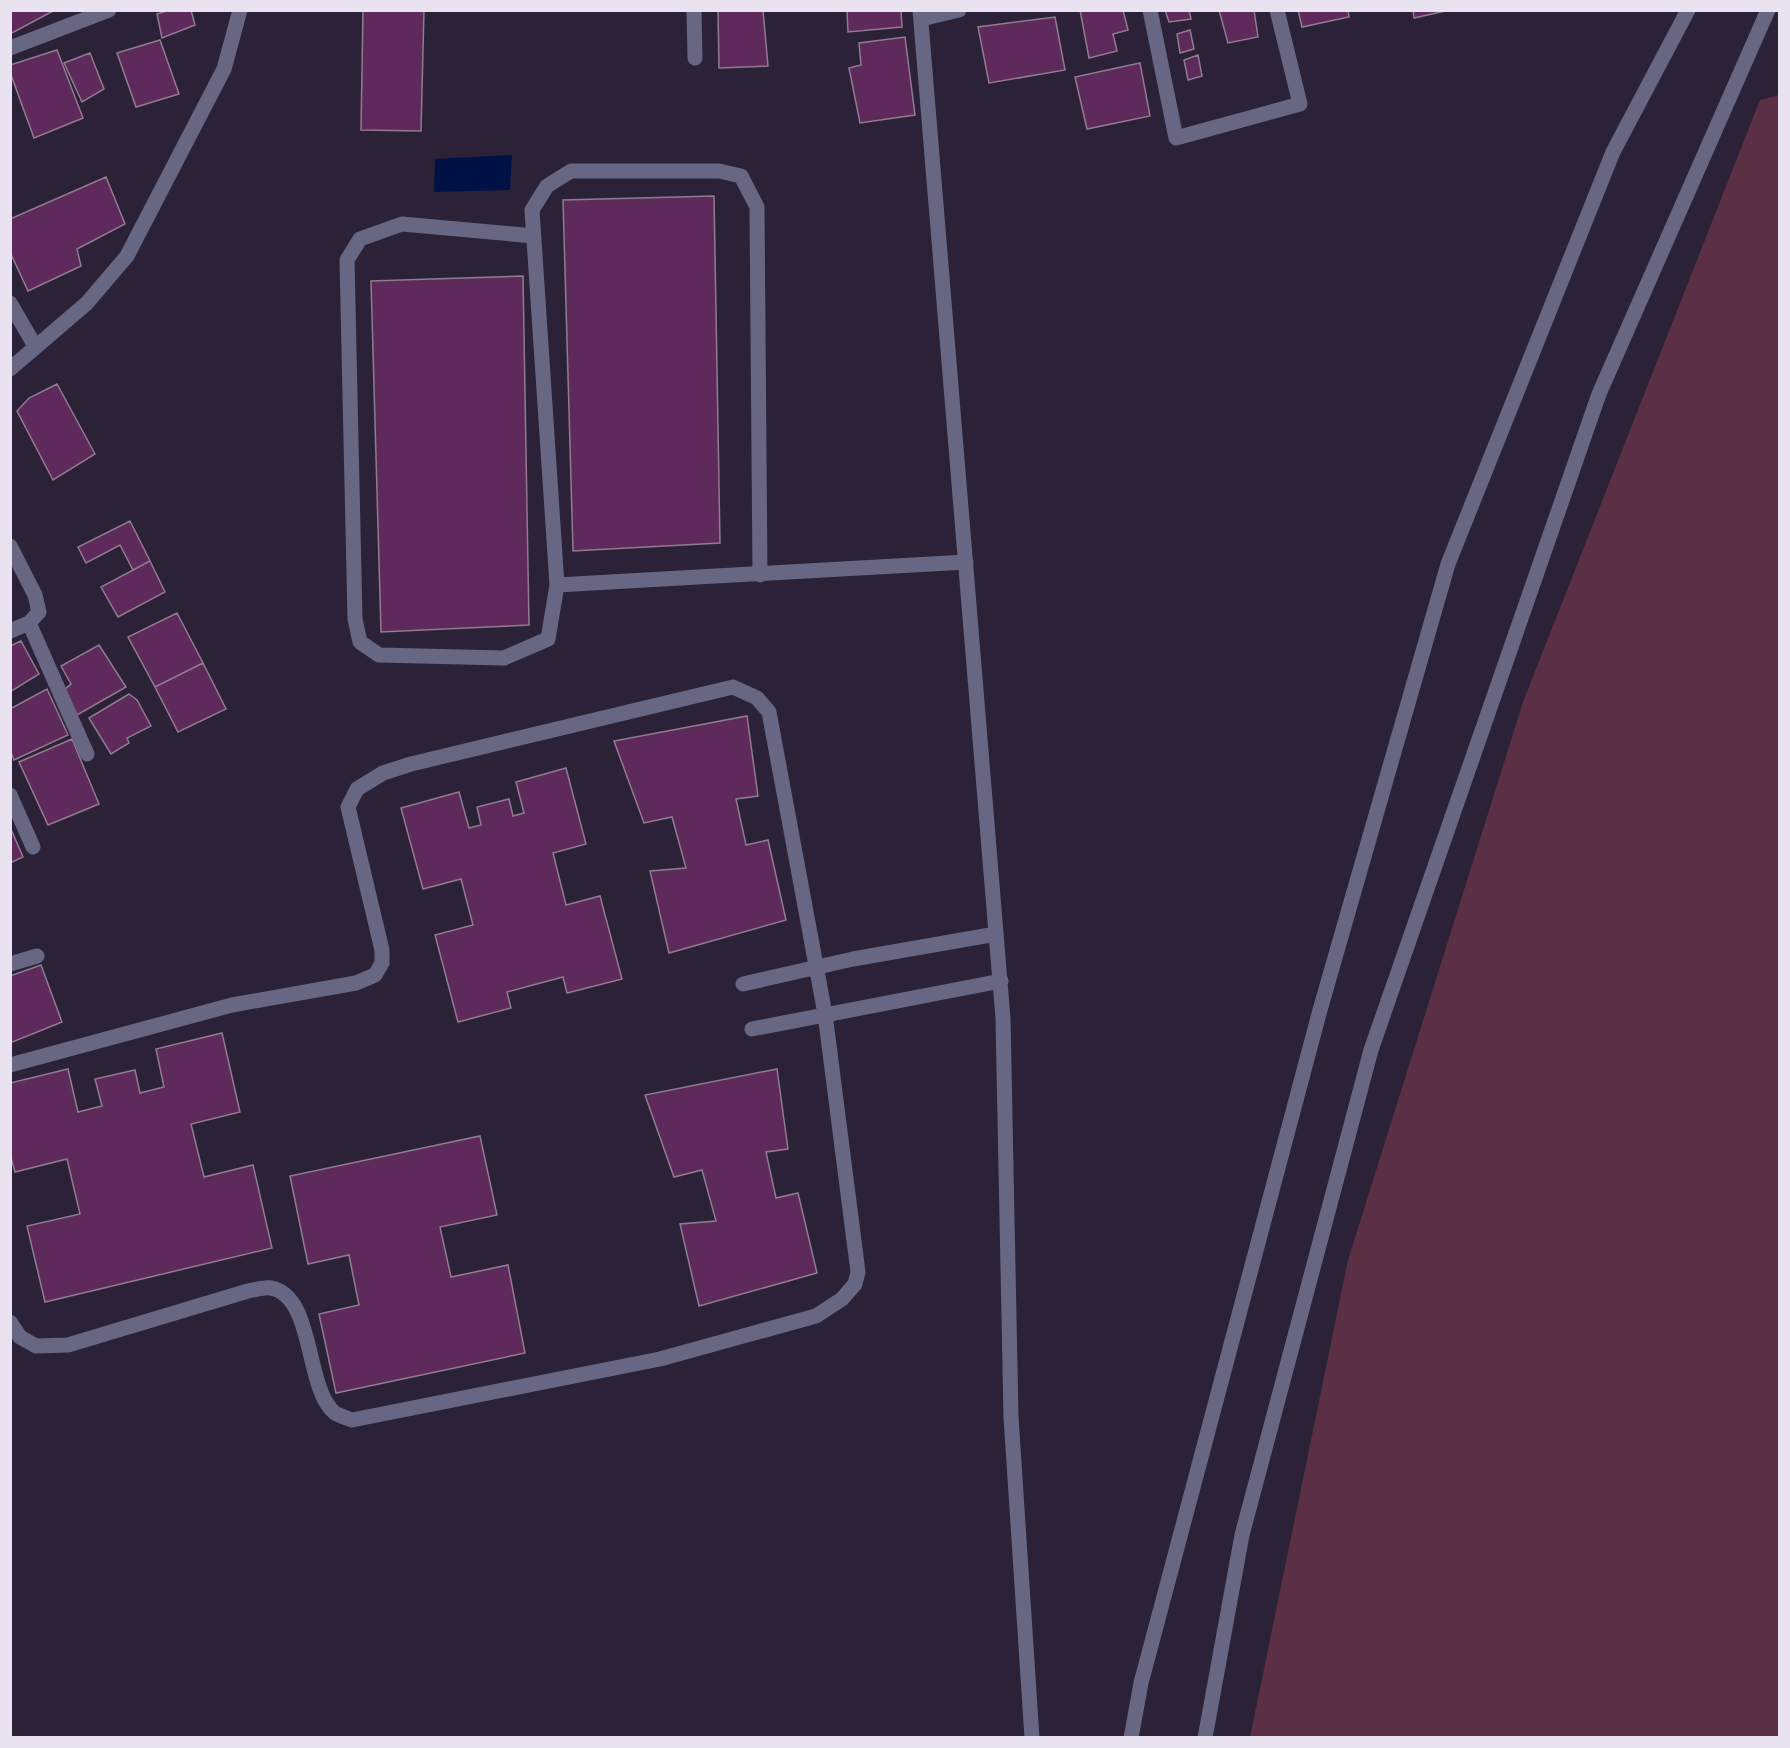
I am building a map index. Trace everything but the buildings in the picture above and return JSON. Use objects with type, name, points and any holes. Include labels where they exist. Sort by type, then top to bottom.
[{"type":"street","points":[[10,48],[109,10]]},
{"type":"street","points":[[10,369],[87,303],[127,256],[224,69],[240,10]]},
{"type":"street","points":[[694,10],[695,58]]},
{"type":"street","points":[[959,10],[921,15],[1001,981],[1011,1417],[1032,1737]]},
{"type":"street","points":[[1150,10],[1176,138],[1299,104],[1277,10]]},
{"type":"street","points":[[1131,1737],[1141,1683],[1320,1010],[1448,564],[1613,152],[1688,10]]},
{"type":"street","points":[[1205,1737],[1242,1535],[1371,1050],[1599,394],[1768,10]]},
{"type":"street","points":[[534,236],[402,224],[360,239],[347,260],[355,619],[360,642],[380,655],[504,658],[548,639],[557,585],[534,236],[532,210],[547,186],[571,171],[719,171],[741,176],[757,207],[760,575]]},
{"type":"street","points":[[10,303],[35,346]]},
{"type":"street","points":[[10,546],[35,595],[39,612],[29,623],[10,631]]},
{"type":"street","points":[[557,585],[966,562]]},
{"type":"street","points":[[29,623],[87,754]]},
{"type":"street","points":[[10,1065],[232,1005],[356,983],[375,975],[382,963],[382,950],[348,807],[357,789],[383,773],[411,764],[720,688],[733,687],[745,690],[757,698],[769,712],[814,968],[825,1014],[858,1272],[855,1284],[842,1299],[816,1316],[660,1359],[352,1420],[334,1412],[324,1397],[297,1311],[284,1294],[271,1288],[248,1291],[68,1345],[36,1346],[20,1337],[10,1322]]},
{"type":"street","points":[[10,795],[33,847]]},
{"type":"street","points":[[743,984],[853,958],[996,934]]},
{"type":"street","points":[[10,964],[37,956]]},
{"type":"street","points":[[752,1029],[1001,981]]},
{"type":"shaded area","points":[[1779,95],[1779,1737],[1250,1737],[1348,1260],[1523,702],[1760,100]]},
{"type":"shaded area","points":[[512,155],[510,190],[434,192],[435,159]]}]
